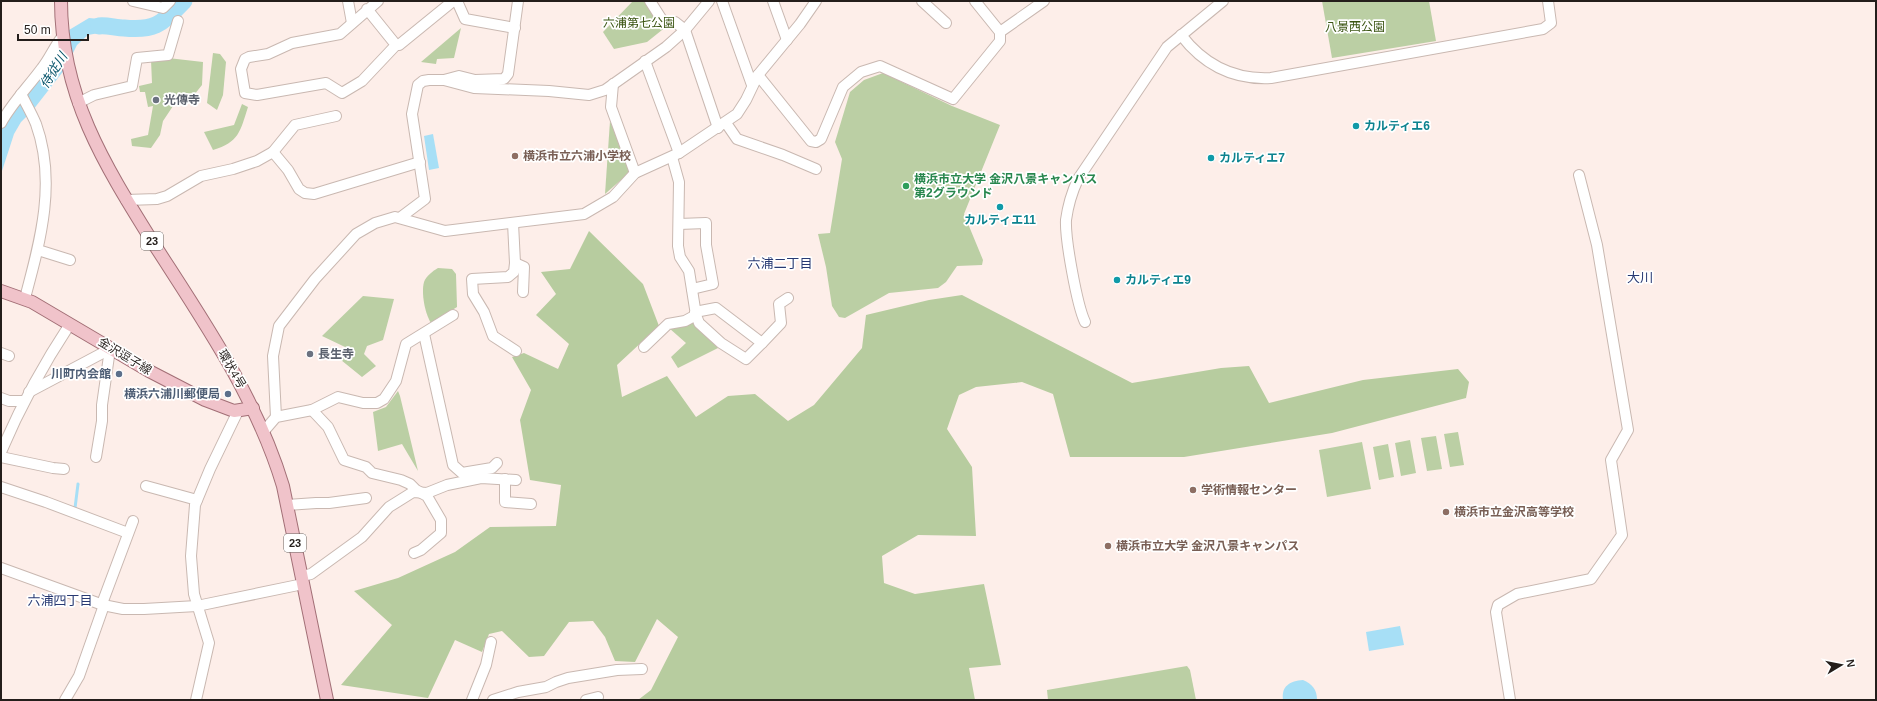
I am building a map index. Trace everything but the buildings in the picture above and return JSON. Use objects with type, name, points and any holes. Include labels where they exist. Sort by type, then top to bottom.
[{"type":"main road","name":"23","points":[[61,1],[62,38]]},
{"type":"main road","name":"環状4号","points":[[62,38],[67,66],[78,103],[98,149],[126,200],[226,358],[264,431],[277,466],[287,505],[327,700]]},
{"type":"main road","name":"金沢逗子線","points":[[1,291],[25,298],[149,371],[187,391],[228,409],[238,411],[253,408]]},
{"type":"street","points":[[133,1],[155,4],[163,8],[170,1]]},
{"type":"street","points":[[348,1],[352,23]]},
{"type":"street","points":[[378,1],[340,34],[292,43],[268,54],[245,59],[241,69],[245,93],[256,95],[326,83],[342,93],[362,81],[396,44],[399,45],[453,1]]},
{"type":"street","points":[[457,1],[465,19],[515,28]]},
{"type":"street","points":[[400,217],[425,199],[412,114],[418,85],[423,81],[444,80],[459,76],[475,80],[504,79],[508,74],[518,1]]},
{"type":"street","points":[[650,1],[664,22],[675,22],[685,30],[722,126],[737,139],[783,155],[816,169]]},
{"type":"street","points":[[444,80],[474,88],[549,91],[589,95],[605,90],[666,47],[685,30],[709,1]]},
{"type":"street","points":[[722,1],[752,85]]},
{"type":"street","points":[[773,1],[787,40]]},
{"type":"street","points":[[276,418],[273,356],[276,334],[283,319],[315,279],[356,234],[375,223],[400,217],[445,231],[584,214],[613,196],[635,173],[676,155],[722,126],[737,114],[746,100],[758,75],[787,40],[816,1]]},
{"type":"street","points":[[922,1],[946,23]]},
{"type":"street","points":[[758,75],[811,141],[816,142],[821,139],[843,87],[861,72],[880,66],[953,99],[1000,41],[1000,32],[975,1]]},
{"type":"street","points":[[1000,32],[1044,1]]},
{"type":"street","points":[[1085,322],[1079,304],[1067,236],[1066,221],[1072,192],[1078,179],[1167,47],[1222,1]]},
{"type":"street","points":[[1181,35],[1206,61],[1220,69],[1245,77],[1271,78],[1543,29],[1551,22],[1548,1]]},
{"type":"street","points":[[367,10],[396,44]]},
{"type":"street","points":[[78,103],[94,95],[132,86],[137,58],[168,55],[178,21]]},
{"type":"street","points":[[1,123],[6,105],[22,95],[44,66],[52,49],[62,38]]},
{"type":"street","points":[[645,61],[676,155],[679,182],[678,246],[680,257],[689,271],[696,314],[699,323],[715,338],[746,359],[781,323],[779,304],[788,298]]},
{"type":"street","points":[[613,84],[611,107],[635,173]]},
{"type":"street","points":[[22,95],[39,134],[45,166],[46,205],[38,250],[25,298]]},
{"type":"street","points":[[126,200],[157,199],[167,196],[201,176],[232,169],[257,161],[273,152],[295,124],[336,116]]},
{"type":"street","points":[[273,152],[288,170],[299,189],[306,193],[314,194],[420,162]]},
{"type":"street","points":[[1510,700],[1496,612],[1498,605],[1517,594],[1591,579],[1622,535],[1611,460],[1628,430],[1597,245],[1579,175]]},
{"type":"street","points":[[513,223],[514,272],[508,277],[472,279],[473,294],[484,312],[493,336],[516,352]]},
{"type":"street","points":[[679,224],[706,223],[706,245],[714,284],[692,289]]},
{"type":"street","points":[[38,250],[70,260]]},
{"type":"street","points":[[515,263],[524,267],[523,292]]},
{"type":"street","points":[[644,346],[668,324],[685,321],[696,314],[716,308],[762,343]]},
{"type":"street","points":[[264,431],[276,418],[312,410],[338,397],[363,403],[377,403],[384,399],[396,381],[406,344],[453,315]]},
{"type":"street","points":[[1,452],[24,401],[47,359],[70,324]]},
{"type":"street","points":[[424,334],[453,465],[462,473],[492,468],[497,464]]},
{"type":"street","points":[[29,392],[112,348]]},
{"type":"street","points":[[96,457],[102,421],[102,405],[112,348]]},
{"type":"street","points":[[1,398],[9,401],[24,401]]},
{"type":"street","points":[[312,410],[328,427],[344,460],[366,467],[372,473],[401,480],[410,484],[416,490],[427,496],[441,520],[441,533],[421,550],[414,553]]},
{"type":"street","points":[[196,700],[209,643],[194,594],[191,556],[195,505],[210,469],[238,411]]},
{"type":"street","points":[[1,457],[64,469]]},
{"type":"street","points":[[1,568],[103,605],[124,609],[197,606],[302,580],[362,537],[390,507],[413,492],[427,493],[447,485],[481,478],[516,480]]},
{"type":"street","points":[[505,479],[505,502],[531,504]]},
{"type":"street","points":[[146,486],[198,500]]},
{"type":"street","points":[[1,487],[46,502],[128,533]]},
{"type":"street","points":[[287,505],[316,502],[329,504],[366,498]]},
{"type":"street","points":[[66,700],[79,676],[133,521]]},
{"type":"street","points":[[472,700],[486,664],[491,642]]},
{"type":"street","points":[[493,700],[520,696],[556,682],[591,674],[617,670],[642,669]]},
{"type":"street","points":[[586,700],[598,697]]},
{"type":"green space","name":"六浦第七公園","points":[[633,1],[647,1],[667,26],[647,42],[614,49],[603,32]]},
{"type":"green space","name":"八景西公園","points":[[1322,1],[1429,1],[1436,41],[1332,58]]},
{"type":"green space","points":[[461,28],[454,58],[437,59],[436,64],[421,62]]},
{"type":"green space","points":[[213,53],[220,54],[226,62],[223,95],[217,110],[207,103]]},
{"type":"green space","points":[[168,58],[203,62],[202,85],[194,95],[185,96],[182,102],[173,106],[163,121],[160,135],[151,148],[132,146],[131,139],[148,135],[153,106],[148,107],[145,92],[140,92],[139,86],[152,83],[151,60]]},
{"type":"green space","name":"横浜市立大学 金沢八景キャンパス 第2グラウンド","points":[[883,73],[952,106],[1000,125],[964,214],[983,260],[982,265],[957,266],[946,282],[938,288],[889,293],[845,318],[839,317],[832,306],[826,267],[818,234],[830,233],[842,159],[835,142],[850,92],[864,80]]},
{"type":"green space","points":[[242,104],[248,107],[237,135],[222,147],[213,150],[204,132],[234,125]]},
{"type":"green space","points":[[610,121],[631,171],[605,194]]},
{"type":"green space","points":[[589,231],[643,284],[659,326],[617,365],[622,397],[667,376],[696,417],[728,396],[755,394],[788,421],[814,405],[862,348],[866,315],[929,300],[962,295],[1132,383],[1221,368],[1249,366],[1269,403],[1363,380],[1458,369],[1469,382],[1466,398],[1332,433],[1184,457],[1070,457],[1053,394],[1022,382],[976,387],[959,395],[947,429],[972,467],[976,536],[918,535],[882,556],[884,583],[915,594],[984,584],[1001,665],[969,668],[975,700],[638,700],[651,690],[678,637],[657,619],[635,662],[615,661],[605,637],[593,621],[569,622],[544,656],[529,657],[502,631],[489,634],[482,652],[455,640],[428,698],[341,685],[392,625],[354,591],[398,578],[455,552],[490,527],[556,526],[561,485],[530,480],[520,420],[531,390],[512,357],[524,353],[558,369],[569,344],[536,315],[556,294],[541,272],[570,269]]},
{"type":"green space","points":[[438,268],[452,269],[456,274],[457,307],[431,323],[424,303],[423,287],[426,278]]},
{"type":"green space","points":[[363,296],[394,299],[383,340],[367,346],[364,354],[376,366],[362,377],[341,360],[345,347],[322,336]]},
{"type":"green space","points":[[693,322],[718,348],[678,368],[671,357],[686,343],[669,328]]},
{"type":"green space","points":[[398,391],[418,471],[402,444],[378,451],[373,412],[386,407]]},
{"type":"green space","points":[[1458,432],[1464,465],[1450,467],[1444,434]]},
{"type":"green space","points":[[1436,436],[1442,469],[1427,471],[1421,438]]},
{"type":"green space","points":[[1410,440],[1416,473],[1401,476],[1395,443]]},
{"type":"green space","points":[[1362,442],[1371,489],[1327,497],[1319,450]]},
{"type":"green space","points":[[1388,444],[1394,477],[1379,480],[1373,447]]},
{"type":"green space","points":[[1187,666],[1190,670],[1196,700],[1048,700],[1047,690]]},
{"type":"water","points":[[89,18],[122,21],[119,35],[99,33],[88,35],[77,45],[65,69],[33,110],[21,122],[14,134],[1,174],[2,127],[56,53],[69,30]]},
{"type":"water","points":[[433,134],[439,168],[429,170],[424,136]]},
{"type":"water","points":[[1400,626],[1404,645],[1369,651],[1366,632]]},
{"type":"water","points":[[1303,680],[1313,687],[1317,700],[1283,700],[1283,691],[1287,685]]},
{"type":"waterway","name":"侍従川","points":[[99,26],[135,29],[152,27],[164,20],[184,1]]},
{"type":"waterway","points":[[75,508],[78,484]]},
{"type":"place","name":"光傳寺","points":[[156,100]]},
{"type":"place","name":"カルティエ6","points":[[1356,126]]},
{"type":"place","name":"横浜市立六浦小学校","points":[[515,156]]},
{"type":"place","name":"カルティエ7","points":[[1211,158]]},
{"type":"place","name":"横浜市立大学 金沢八景キャンパス 第2グラウンド","points":[[906,186]]},
{"type":"place","name":"カルティエ11","points":[[1000,207]]},
{"type":"place","name":"カルティエ9","points":[[1117,280]]},
{"type":"place","name":"長生寺","points":[[310,354]]},
{"type":"place","name":"川町内会館","points":[[119,374]]},
{"type":"place","name":"横浜六浦川郵便局","points":[[228,394]]},
{"type":"place","name":"学術情報センター","points":[[1193,490]]},
{"type":"place","name":"横浜市立金沢高等学校","points":[[1446,512]]},
{"type":"place","name":"横浜市立大学 金沢八景キャンパス","points":[[1108,546]]},
{"type":"district","name":"六浦二丁目","points":[[780,263]]},
{"type":"district","name":"大川","points":[[1640,277]]},
{"type":"district","name":"六浦四丁目","points":[[60,600]]}]
